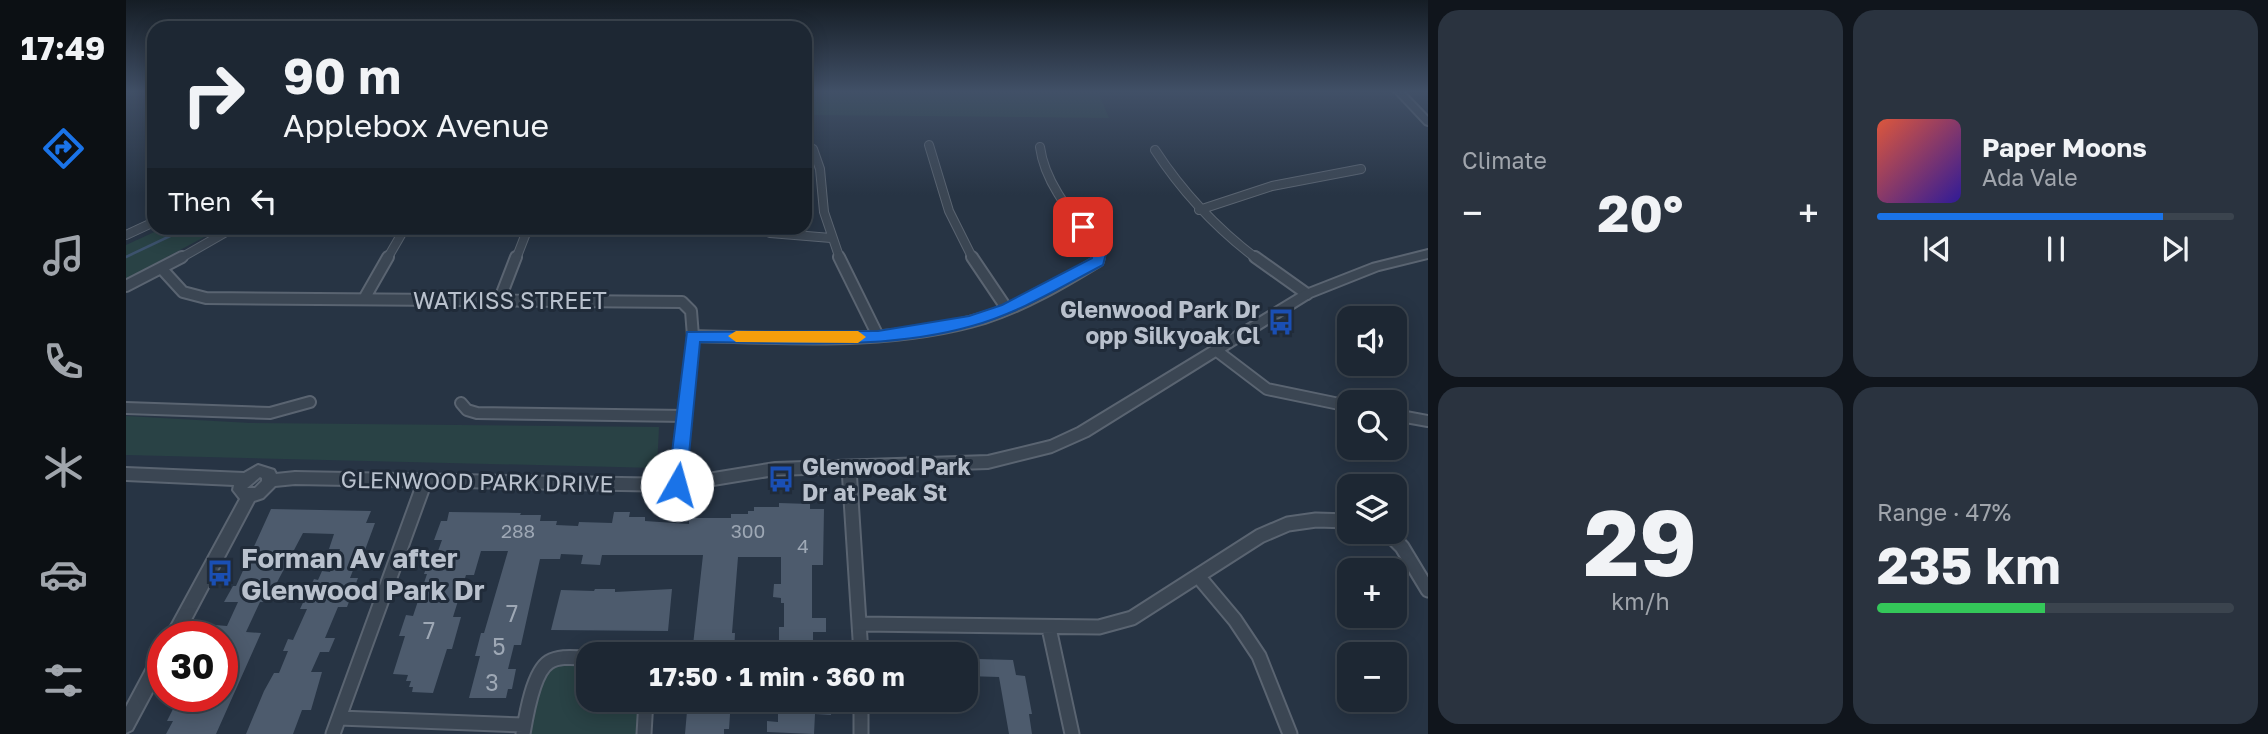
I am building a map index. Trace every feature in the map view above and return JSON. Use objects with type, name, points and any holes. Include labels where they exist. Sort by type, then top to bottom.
[{"type":"street","points":[[929,145],[942,195],[956,230],[982,276],[1007,309]]},
{"type":"street","points":[[693,336],[878,337],[970,321],[1007,309],[1098,261],[1100,250],[1054,184],[1040,155],[1040,147]]},
{"type":"street","points":[[812,149],[818,157],[821,195],[831,238],[848,281],[878,337]]},
{"type":"street","points":[[1156,150],[1179,187],[1199,211],[1257,260],[1307,294]]},
{"type":"street","points":[[1199,211],[1272,186],[1361,169]]},
{"type":"street","points":[[126,234],[147,225]]},
{"type":"street","points":[[126,286],[221,235]]},
{"type":"street","points":[[364,299],[401,235]]},
{"type":"street","points":[[499,301],[525,235]]},
{"type":"street","points":[[794,235],[831,238]]},
{"type":"street","name":"GLENWOOD PARK DRIVE","points":[[271,480],[295,478],[677,485],[775,469],[988,462],[1052,446],[1111,416],[1307,294],[1376,267],[1428,254]]},
{"type":"street","name":"WATKISS STREET","points":[[162,269],[183,292],[192,296],[682,302],[691,311],[693,336],[677,485]]},
{"type":"street","points":[[1217,351],[1267,389],[1337,404]]},
{"type":"street","points":[[126,408],[270,413],[310,401]]},
{"type":"street","points":[[461,403],[467,410],[477,413],[685,416]]},
{"type":"street","points":[[1407,417],[1428,421]]},
{"type":"street","points":[[849,466],[860,642]]},
{"type":"street","points":[[126,474],[244,479],[262,471],[269,474],[271,480],[262,491],[249,496],[182,621]]},
{"type":"street","points":[[244,479],[240,490],[249,496]]},
{"type":"street","points":[[333,734],[425,481]]},
{"type":"street","points":[[860,624],[1049,628],[1099,626],[1132,618],[1260,536],[1288,524],[1337,521]]},
{"type":"street","points":[[1399,544],[1428,590]]},
{"type":"street","points":[[1198,576],[1235,620],[1259,656],[1290,734]]},
{"type":"street","points":[[1049,628],[1072,734]]},
{"type":"street","points":[[339,718],[524,730],[538,675],[547,663],[563,657],[576,658]]},
{"type":"street","points":[[126,724],[147,685]]},
{"type":"street","points":[[643,734],[645,712]]},
{"type":"street","points":[[861,712],[861,734]]},
{"type":"green space","points":[[148,235],[208,235],[126,279],[126,245]]},
{"type":"green space","points":[[126,416],[250,423],[659,427],[657,468],[126,455]]},
{"type":"green space","points":[[576,659],[576,712],[645,712],[644,734],[524,734],[547,663]]},
{"type":"building","points":[[779,503],[810,504],[810,509],[824,509],[823,565],[812,565],[812,618],[826,618],[826,632],[813,632],[813,642],[779,642],[779,627],[784,627],[784,603],[781,603],[781,598],[773,597],[774,584],[781,584],[781,557],[738,557],[732,633],[735,633],[735,642],[693,642],[703,555],[602,555],[600,565],[581,564],[583,555],[561,554],[560,559],[540,559],[521,645],[514,645],[508,669],[516,669],[512,689],[508,689],[506,698],[469,698],[480,656],[475,656],[481,633],[484,633],[508,551],[481,551],[474,575],[466,575],[453,617],[461,617],[452,649],[447,649],[433,693],[412,692],[413,687],[409,687],[411,681],[406,681],[408,675],[393,674],[405,636],[399,636],[406,615],[413,616],[427,574],[424,574],[428,562],[434,562],[442,540],[434,540],[441,521],[447,521],[449,512],[541,515],[540,521],[557,521],[556,525],[578,526],[579,522],[612,523],[614,512],[630,512],[629,517],[645,517],[645,521],[689,524],[689,518],[731,518],[731,514],[748,514],[748,511],[754,511],[754,507],[779,507]]},
{"type":"building","points":[[271,509],[371,511],[366,523],[375,523],[350,578],[358,578],[347,607],[338,607],[325,638],[335,638],[329,652],[320,652],[311,672],[322,672],[311,710],[302,710],[293,734],[246,734],[264,691],[274,673],[279,673],[288,651],[283,651],[288,639],[293,640],[307,609],[300,609],[314,579],[318,580],[322,571],[330,572],[340,549],[329,549],[334,534],[303,533],[273,590],[278,590],[273,602],[260,602],[246,632],[261,633],[238,685],[238,621],[229,621],[238,602],[224,602],[233,586],[236,586]]},
{"type":"building","points":[[615,589],[615,592],[672,589],[668,631],[551,630],[561,590]]},
{"type":"building","points":[[978,659],[1013,660],[1016,675],[1025,676],[1032,714],[1029,714],[1032,734],[1009,734],[999,677],[978,676]]},
{"type":"building","points":[[172,712],[226,712],[216,734],[166,734],[173,721],[167,721]]},
{"type":"building","points":[[687,712],[730,712],[729,729],[724,729],[724,734],[685,734]]},
{"type":"building","points":[[778,712],[831,712],[831,715],[815,714],[814,734],[767,732],[767,721],[778,722]]},
{"type":"waterway","points":[[126,257],[172,235]]},
{"type":"slow traffic","points":[[736,336],[858,337]]},
{"type":"place","name":"Glenwood Park Dr opp Silkyoak Cl","points":[[1281,322]]},
{"type":"place","name":"Glenwood Park Dr at Peak St","points":[[781,479]]},
{"type":"place","name":"Forman Av after Glenwood Park Dr","points":[[220,573]]},
{"type":"route","points":[[677,485],[693,336],[878,337],[970,321],[1007,309],[1098,261],[1100,250],[1083,227]]}]
